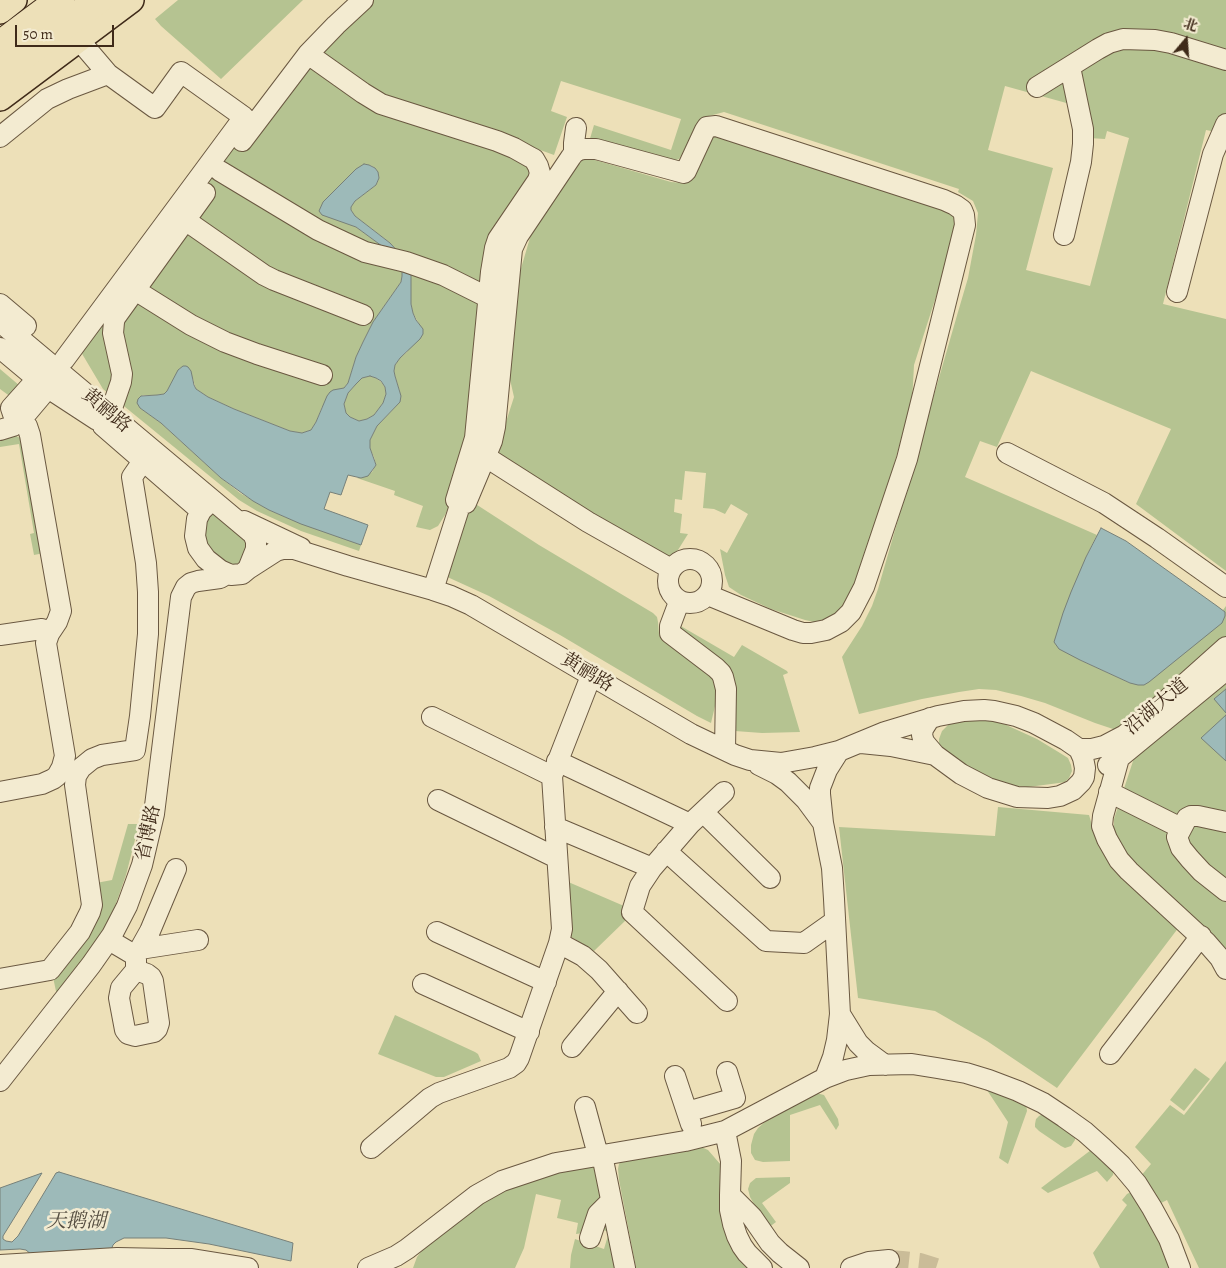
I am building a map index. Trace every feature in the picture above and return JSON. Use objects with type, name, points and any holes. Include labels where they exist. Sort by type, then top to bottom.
[{"type":"highway","points":[[0,45],[60,0]]},
{"type":"highway","points":[[0,73],[98,0]]},
{"type":"main road","points":[[0,98],[131,0]]},
{"type":"street","points":[[102,413],[121,382],[122,374],[113,333],[117,314],[261,114],[308,54],[363,0]]},
{"type":"street","points":[[1037,87],[1098,49],[1123,39],[1155,40],[1170,43],[1226,60]]},
{"type":"street","points":[[64,360],[244,117],[181,72],[154,108],[108,74],[79,40]]},
{"type":"street","points":[[308,54],[381,104],[521,151],[534,159],[539,169],[538,180],[498,239],[495,248],[488,298],[475,438],[456,500],[461,502],[466,503],[492,441],[512,249],[518,236],[574,153],[579,150],[596,150],[684,173],[707,127],[716,126],[944,200],[960,208],[964,215],[965,224],[907,459],[864,587],[851,612],[841,622],[826,630],[811,633],[793,630],[708,595]]},
{"type":"street","points":[[1064,235],[1081,162],[1083,144],[1083,129],[1070,67]]},
{"type":"street","points":[[0,137],[47,99],[108,74]]},
{"type":"street","points":[[1177,292],[1213,154],[1226,124]]},
{"type":"street","points":[[574,153],[576,128]]},
{"type":"street","points":[[220,171],[318,230],[365,252],[402,261],[443,275],[488,298]]},
{"type":"street","points":[[185,220],[264,275],[363,316]]},
{"type":"street","points":[[134,290],[191,325],[225,342],[322,375]]},
{"type":"street","points":[[0,304],[64,360],[102,413]]},
{"type":"street","name":"黄鹂路","points":[[0,322],[206,506]]},
{"type":"street","name":"黄鹂路","points":[[0,333],[65,388],[102,413],[143,461],[206,506],[289,542],[314,555]]},
{"type":"street","points":[[0,348],[42,384],[102,413]]},
{"type":"street","points":[[0,430],[13,426],[16,414],[42,384]]},
{"type":"street","points":[[0,792],[48,782],[57,776],[64,763],[65,751],[46,647],[47,638],[61,610],[30,435],[27,426],[16,414]]},
{"type":"street","points":[[1007,453],[1104,503],[1226,587]]},
{"type":"street","points":[[486,457],[588,522],[671,568]]},
{"type":"street","points":[[0,979],[50,970],[80,932],[92,905],[75,785],[76,776],[81,768],[92,759],[102,755],[135,750],[148,634],[148,592],[146,563],[132,477],[143,461]]},
{"type":"street","points":[[433,590],[461,502]]},
{"type":"street","points":[[206,506],[197,520],[195,532],[198,548],[214,566],[227,574]]},
{"type":"street","name":"黄鹂路","points":[[227,574],[238,575],[245,572],[254,557],[256,549],[253,534],[229,515]]},
{"type":"street","name":"黄鹂路","points":[[248,568],[271,553],[283,549],[294,549],[433,590],[471,605],[691,734],[750,760],[772,763],[789,762],[840,750],[885,732],[930,718],[974,710],[1005,713],[1034,723],[1079,749]]},
{"type":"street","points":[[682,560],[696,560],[703,563],[711,575],[711,589],[708,595],[695,603],[679,602],[673,597],[667,583],[671,568],[682,560]]},
{"type":"street","name":"省博路","points":[[0,1081],[91,965],[118,926],[134,888],[150,836],[183,590],[191,583],[220,578],[227,574]]},
{"type":"street","points":[[679,602],[670,626],[670,633],[716,668],[723,677],[726,689],[725,750]]},
{"type":"street","points":[[0,635],[42,629],[50,632]]},
{"type":"street","name":"沿湖大道","points":[[1079,749],[1092,749],[1104,746],[1125,735],[1226,646]]},
{"type":"street","points":[[930,718],[923,729],[922,737],[935,756],[949,766],[975,782],[995,791],[1017,797],[1048,798],[1060,796],[1073,790],[1081,782],[1119,758],[1226,670]]},
{"type":"street","points":[[371,1148],[430,1098],[513,1066],[519,1058],[559,943],[562,929],[555,828],[555,768],[591,676]]},
{"type":"street","points":[[432,717],[555,768],[697,818],[770,878]]},
{"type":"street","points":[[861,743],[891,746],[935,756]]},
{"type":"street","points":[[1079,749],[1085,768],[1084,778],[1081,782]]},
{"type":"street","points":[[825,1078],[837,1040],[839,1006],[832,868],[823,823],[820,788],[827,770],[840,750]]},
{"type":"street","points":[[1119,758],[1102,826],[1112,850],[1129,871],[1201,936],[1226,969]]},
{"type":"street","points":[[750,760],[788,782],[806,800],[823,823]]},
{"type":"street","points":[[724,792],[697,818],[652,868],[640,886],[632,912],[727,1001]]},
{"type":"street","points":[[1109,792],[1181,828]]},
{"type":"street","points":[[438,800],[557,858]]},
{"type":"street","points":[[1226,822],[1191,816],[1187,818],[1177,837],[1181,848],[1202,872],[1226,891]]},
{"type":"street","points":[[555,828],[652,868]]},
{"type":"street","points":[[666,851],[766,941],[804,943],[835,921]]},
{"type":"street","points":[[137,958],[158,914],[176,869]]},
{"type":"street","points":[[437,932],[546,982]]},
{"type":"street","points":[[1110,1054],[1201,936]]},
{"type":"street","points":[[109,940],[137,958],[198,940]]},
{"type":"street","points":[[559,943],[591,962],[637,1013]]},
{"type":"street","points":[[423,984],[529,1032]]},
{"type":"street","points":[[572,1047],[618,991]]},
{"type":"street","points":[[839,1006],[858,1042],[866,1051],[885,1065]]},
{"type":"street","points":[[368,1268],[396,1256],[405,1259],[463,1205],[489,1187],[502,1181],[556,1163],[696,1139],[725,1131],[825,1078],[856,1068],[912,1064],[989,1080],[1018,1091],[1064,1117],[1103,1148],[1137,1184],[1170,1239],[1180,1268]]},
{"type":"street","points":[[687,1112],[735,1098],[727,1072]]},
{"type":"street","points":[[675,1076],[696,1139]]},
{"type":"street","points":[[585,1107],[600,1155],[624,1268]]},
{"type":"street","points":[[725,1131],[731,1161],[730,1210],[737,1236],[747,1254],[762,1268]]},
{"type":"street","points":[[730,1195],[752,1217],[780,1254],[799,1268]]},
{"type":"street","points":[[590,1238],[598,1214],[611,1201]]},
{"type":"street","points":[[0,1264],[117,1258],[192,1260],[248,1268]]},
{"type":"street","points":[[851,1268],[869,1262],[889,1260]]},
{"type":"green space","points":[[178,0],[303,0],[221,79],[155,19]]},
{"type":"green space","points":[[371,0],[1226,0],[1226,134],[1206,130],[1163,304],[1226,319],[1226,571],[1136,504],[1171,429],[1031,371],[997,447],[980,441],[965,477],[1097,535],[1086,557],[1080,660],[1130,683],[1224,612],[1223,610],[1226,606],[1226,953],[1122,850],[1116,838],[1114,819],[1135,755],[1113,729],[1045,703],[996,690],[979,689],[959,692],[859,714],[842,657],[862,626],[878,589],[968,278],[978,213],[973,201],[958,192],[959,189],[724,112],[709,116],[702,121],[694,130],[679,159],[676,160],[589,142],[594,125],[671,150],[681,119],[561,81],[551,111],[567,117],[554,155],[385,97],[321,55]],"holes":[[[1005,86],[1070,104],[1085,88],[1089,138],[1105,139],[1107,131],[1129,138],[1090,286],[1026,270],[1053,168],[988,150]]]},
{"type":"green space","points":[[300,57],[532,165],[470,442],[453,497],[438,526],[430,530],[416,527],[423,506],[394,495],[395,491],[357,478],[372,472],[376,465],[370,449],[370,440],[377,426],[400,402],[400,392],[394,371],[395,365],[407,352],[419,324],[411,304],[411,274],[390,243],[355,216],[351,210],[355,201],[376,185],[378,181],[379,175],[372,166],[364,164],[346,223],[356,227],[386,249],[403,269],[401,282],[373,322],[356,357],[348,383],[322,407],[311,430],[302,433],[290,431],[208,397],[196,389],[193,379],[180,368],[164,394],[143,395],[138,399],[140,408],[161,423],[240,493],[285,517],[361,545],[359,551],[301,531],[257,511],[239,500],[103,389],[81,352]]},
{"type":"green space","points":[[713,136],[950,209],[957,218],[951,250],[914,365],[912,402],[873,537],[855,588],[841,612],[823,622],[805,620],[771,609],[741,595],[729,587],[720,549],[727,553],[748,514],[731,504],[725,514],[714,509],[703,508],[706,473],[685,471],[682,500],[675,499],[674,512],[682,514],[680,533],[688,534],[678,550],[668,557],[660,554],[503,458],[499,452],[514,397],[506,362],[512,299],[537,214],[580,160],[588,158],[671,182],[683,183],[688,180]]},
{"type":"green space","points":[[0,369],[20,386],[11,397],[0,389]]},
{"type":"green space","points":[[370,376],[381,382],[385,387],[386,394],[383,403],[374,415],[359,421],[346,413],[344,404],[348,393],[356,384],[362,378]]},
{"type":"green space","points":[[13,434],[23,442],[44,553],[34,555],[30,534],[34,533],[19,444],[0,447],[0,435]]},
{"type":"green space","points":[[471,501],[539,545],[653,613],[657,617],[661,639],[712,678],[715,687],[715,706],[711,723],[560,635],[489,596],[443,575]]},
{"type":"green space","points":[[214,513],[250,541],[242,561],[235,565],[221,563],[204,541],[202,529],[210,514]]},
{"type":"green space","points":[[679,625],[734,657],[742,645],[787,671],[788,673],[783,675],[800,732],[762,733],[735,731],[735,698],[682,635]]},
{"type":"green space","points":[[989,720],[1004,724],[1037,739],[1060,753],[1068,758],[1071,765],[1072,771],[1069,778],[1065,782],[1028,787],[1014,786],[975,775],[940,747],[939,743],[942,731],[949,724]]},
{"type":"green space","points":[[998,807],[1089,815],[1098,845],[1106,856],[1179,927],[1057,1088],[987,1041],[935,1011],[858,998],[839,827],[995,836]]},
{"type":"green space","points":[[128,824],[139,824],[126,875],[112,915],[104,931],[57,996],[53,977],[96,883],[112,880]]},
{"type":"green space","points":[[566,881],[624,906],[627,919],[594,951],[570,936]]},
{"type":"green space","points":[[395,1015],[475,1052],[481,1061],[444,1077],[436,1077],[378,1054]]},
{"type":"green space","points":[[1226,1061],[1226,1268],[1199,1268],[1167,1200],[1157,1205],[1140,1177],[1151,1164],[1135,1147],[1170,1105],[1184,1115]]},
{"type":"green space","points":[[1195,1068],[1210,1079],[1184,1111],[1170,1100]]},
{"type":"green space","points":[[983,1084],[1026,1104],[1027,1111],[1008,1164],[999,1158],[1008,1122]]},
{"type":"green space","points":[[812,1093],[824,1095],[838,1119],[839,1125],[836,1130],[820,1105],[790,1115],[790,1161],[763,1162],[755,1160],[751,1153],[751,1145],[758,1128],[766,1121]]},
{"type":"green space","points":[[1043,1114],[1075,1135],[1075,1140],[1071,1146],[1065,1148],[1061,1146],[1035,1127],[1036,1119]]},
{"type":"green space","points":[[699,1146],[708,1150],[721,1165],[750,1268],[636,1268],[619,1180],[619,1164],[622,1160]]},
{"type":"green space","points":[[1091,1150],[1114,1170],[1113,1175],[1107,1182],[1097,1171],[1048,1193],[1041,1188]]},
{"type":"green space","points":[[595,1166],[606,1190],[583,1233],[576,1234],[578,1223],[557,1218],[561,1200],[536,1194],[524,1248],[515,1268],[413,1268],[417,1257],[423,1249],[469,1212],[500,1192],[559,1169]]},
{"type":"green space","points":[[790,1177],[790,1183],[762,1203],[776,1222],[768,1228],[750,1197],[748,1189],[750,1183],[756,1178]]},
{"type":"green space","points":[[1129,1193],[1132,1193],[1153,1225],[1172,1268],[1100,1268],[1093,1253],[1127,1205],[1122,1200]]},
{"type":"green space","points":[[607,1214],[611,1218],[619,1268],[570,1268],[575,1239],[604,1249],[609,1232],[600,1229],[598,1225],[601,1217]]},
{"type":"water","points":[[364,164],[369,165],[375,168],[379,178],[376,185],[355,201],[351,210],[355,216],[390,243],[403,257],[411,274],[411,304],[413,313],[423,329],[420,339],[395,365],[394,371],[401,396],[400,402],[377,426],[370,440],[370,448],[376,465],[368,476],[361,478],[348,475],[341,495],[330,492],[324,509],[368,525],[361,545],[301,524],[253,501],[221,478],[161,423],[140,408],[137,403],[141,396],[164,394],[178,370],[186,366],[191,371],[196,389],[208,397],[290,431],[302,433],[311,430],[330,392],[344,388],[348,383],[356,357],[373,322],[401,282],[402,269],[386,249],[356,227],[322,215],[319,211],[323,202],[356,169]],"holes":[[[370,376],[376,378],[385,387],[386,394],[383,403],[374,415],[367,419],[359,421],[350,417],[346,413],[344,404],[348,393],[362,378]]]},
{"type":"water","points":[[1101,528],[1126,541],[1225,612],[1222,623],[1144,685],[1130,683],[1080,660],[1059,649],[1054,642],[1071,592]]},
{"type":"water","points":[[1226,689],[1226,713],[1214,699]]},
{"type":"water","points":[[1226,715],[1226,761],[1201,738]]},
{"type":"water","name":"天鹅湖","points":[[59,1172],[293,1243],[291,1261],[209,1244],[166,1238],[124,1238],[116,1242],[111,1250],[32,1255],[26,1250],[20,1249],[0,1250],[0,1188],[42,1173],[3,1236],[3,1239],[6,1241],[12,1242],[18,1236],[56,1173]]},
{"type":"tunnel","points":[[889,1260],[920,1263],[936,1268]]}]
